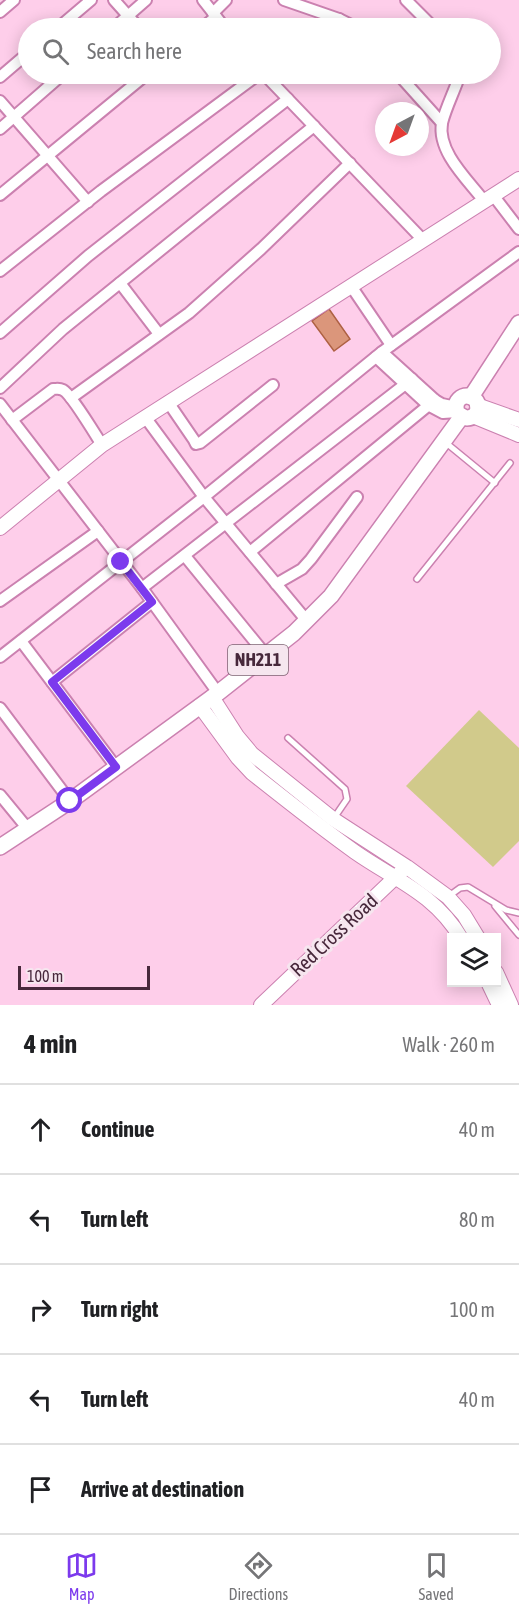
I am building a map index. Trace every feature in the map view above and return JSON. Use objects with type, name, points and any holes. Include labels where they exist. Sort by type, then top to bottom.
[{"type":"main road","name":"NH211","points":[[0,847],[70,801],[210,699],[307,621],[330,596],[444,442],[519,323]]},
{"type":"street","points":[[0,12],[14,0]]},
{"type":"street","points":[[69,18],[91,0]]},
{"type":"street","points":[[114,0],[128,16]]},
{"type":"street","points":[[126,18],[146,0]]},
{"type":"street","points":[[203,0],[217,18]]},
{"type":"street","points":[[211,18],[226,0]]},
{"type":"street","points":[[284,0],[336,18]]},
{"type":"street","points":[[406,0],[424,18]]},
{"type":"street","points":[[0,77],[18,62]]},
{"type":"street","points":[[0,129],[52,84]]},
{"type":"street","points":[[0,195],[135,84]]},
{"type":"street","points":[[0,271],[246,84]]},
{"type":"street","points":[[276,84],[423,240]]},
{"type":"street","points":[[407,84],[442,123]]},
{"type":"street","points":[[456,84],[442,123],[442,133],[448,155],[519,229]]},
{"type":"street","points":[[0,333],[88,256],[288,99]]},
{"type":"street","points":[[0,101],[88,202]]},
{"type":"street","points":[[0,388],[63,329],[314,126]]},
{"type":"street","points":[[71,398],[189,313],[237,271],[350,163]]},
{"type":"street","points":[[0,528],[102,445],[519,179]]},
{"type":"street","points":[[0,657],[204,497],[383,351],[519,252]]},
{"type":"street","points":[[120,283],[159,334]]},
{"type":"street","points":[[351,286],[383,351],[408,382],[431,403],[519,420]]},
{"type":"street","points":[[142,588],[408,382]]},
{"type":"street","points":[[168,402],[196,444],[273,385]]},
{"type":"street","points":[[12,420],[53,389],[65,390],[102,445]]},
{"type":"street","points":[[250,552],[431,403]]},
{"type":"street","points":[[0,404],[142,588],[210,699],[252,754],[402,872],[458,933]]},
{"type":"street","points":[[466,409],[519,435]]},
{"type":"street","points":[[145,417],[204,497],[307,621]]},
{"type":"street","points":[[276,584],[302,569],[357,497]]},
{"type":"street","points":[[0,601],[98,531]]},
{"type":"street","points":[[185,556],[265,654]]},
{"type":"street","points":[[52,682],[152,602]]},
{"type":"street","points":[[21,641],[116,767]]},
{"type":"street","points":[[210,699],[238,758],[252,773],[356,853],[402,872],[448,897],[464,915],[475,933]]},
{"type":"street","points":[[0,708],[70,801]]},
{"type":"street","points":[[0,795],[28,829]]},
{"type":"street","name":"Red Cross Road","points":[[261,1005],[402,872]]},
{"type":"street","points":[[501,983],[511,1005]]},
{"type":"street","points":[[490,987],[499,1005]]},
{"type":"lane","points":[[444,442],[495,483]]},
{"type":"lane","points":[[417,579],[510,463]]},
{"type":"lane","points":[[288,738],[345,789],[346,799],[333,819]]},
{"type":"lane","points":[[448,897],[460,888],[468,887],[506,910],[519,913]]},
{"type":"lane","points":[[490,900],[519,935]]},
{"type":"shaded area","points":[[479,710],[519,748],[519,841],[493,867],[406,786]]},
{"type":"building","points":[[329,309],[350,339],[334,351],[312,321]]},
{"type":"route","points":[[70,801],[116,767],[52,682],[152,602],[121,562]]}]
